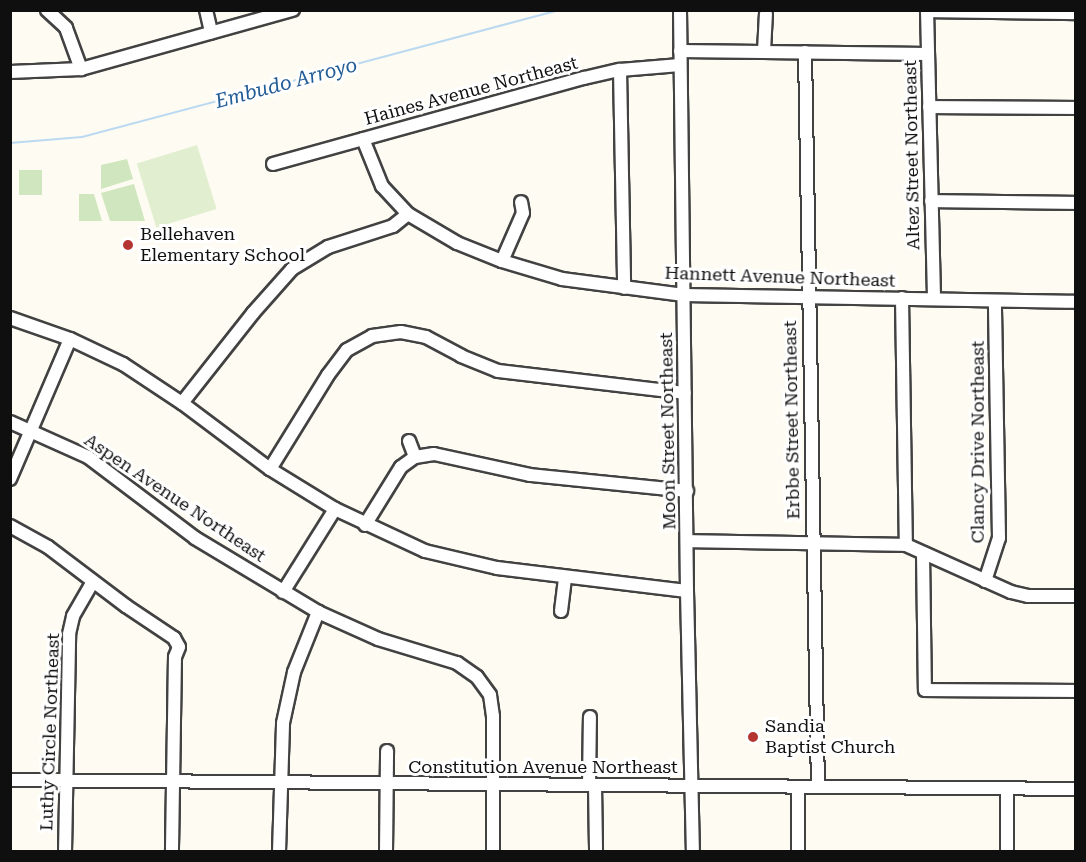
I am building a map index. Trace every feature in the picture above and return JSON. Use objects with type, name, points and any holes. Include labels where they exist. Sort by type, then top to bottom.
[{"type":"street","points":[[47,10],[66,28],[81,69]]},
{"type":"street","points":[[206,10],[211,32]]},
{"type":"street","points":[[10,72],[81,69],[293,10]]},
{"type":"street","name":"Moon Street Northeast","points":[[680,10],[687,591],[693,852]]},
{"type":"street","points":[[927,11],[1076,13]]},
{"type":"street","name":"Altez Street Northeast","points":[[927,11],[934,299]]},
{"type":"street","points":[[764,51],[766,14]]},
{"type":"street","points":[[680,51],[928,54]]},
{"type":"street","name":"Erbbe Street Northeast","points":[[805,52],[818,787]]},
{"type":"street","name":"Haines Avenue Northeast","points":[[273,164],[620,70],[680,65]]},
{"type":"street","points":[[620,70],[624,288]]},
{"type":"street","points":[[929,107],[1076,108]]},
{"type":"street","name":"Hannett Avenue Northeast","points":[[363,139],[382,186],[408,213],[457,243],[502,261],[561,279],[684,295],[1076,302]]},
{"type":"street","points":[[931,201],[1076,203]]},
{"type":"street","points":[[502,261],[523,213],[521,202]]},
{"type":"street","points":[[182,403],[253,313],[292,269],[328,248],[393,226],[408,213]]},
{"type":"street","points":[[902,298],[906,545]]},
{"type":"street","name":"Clancy Drive Northeast","points":[[985,581],[999,538],[995,301]]},
{"type":"street","points":[[10,318],[70,339],[123,364],[182,403],[270,469],[335,509],[425,552],[497,568],[687,591]]},
{"type":"street","points":[[270,469],[347,350],[372,336],[401,332],[426,337],[461,356],[498,371],[685,393]]},
{"type":"street","points":[[10,479],[70,339]]},
{"type":"street","name":"Aspen Avenue Northeast","points":[[10,422],[88,457],[178,526],[318,612],[378,639],[457,663],[477,677],[490,695],[493,716],[493,852]]},
{"type":"street","points":[[409,441],[415,457]]},
{"type":"street","points":[[365,525],[388,483],[401,467],[415,457],[442,455],[486,467],[530,475],[687,491]]},
{"type":"street","points":[[283,592],[335,509]]},
{"type":"street","points":[[10,526],[48,547],[93,582],[174,638],[179,647],[175,657],[172,852]]},
{"type":"street","points":[[687,541],[906,545],[985,581],[1028,596],[1076,597]]},
{"type":"street","points":[[923,553],[925,690],[1076,692]]},
{"type":"street","points":[[561,610],[565,577]]},
{"type":"street","name":"Luthy Circle Northeast","points":[[65,852],[69,634],[72,616],[93,582]]},
{"type":"street","points":[[279,852],[283,723],[292,682],[318,612]]},
{"type":"street","points":[[590,717],[596,852]]},
{"type":"street","points":[[386,852],[387,751]]},
{"type":"street","name":"Constitution Avenue Northeast","points":[[10,780],[1076,789]]},
{"type":"street","points":[[798,787],[798,852]]},
{"type":"street","points":[[1007,789],[1007,852]]},
{"type":"green space","points":[[197,145],[217,209],[156,227],[137,163]]},
{"type":"green space","points":[[127,159],[133,179],[101,189],[101,165]]},
{"type":"green space","points":[[19,170],[42,170],[42,195],[19,195]]},
{"type":"green space","points":[[134,184],[145,221],[110,221],[101,193]]},
{"type":"green space","points":[[79,194],[94,194],[102,221],[79,221]]},
{"type":"waterway","name":"Embudo Arroyo","points":[[10,143],[82,137],[560,10]]},
{"type":"place","name":"Bellehaven Elementary School","points":[[128,245]]},
{"type":"place","name":"Sandia Baptist Church","points":[[753,737]]}]
